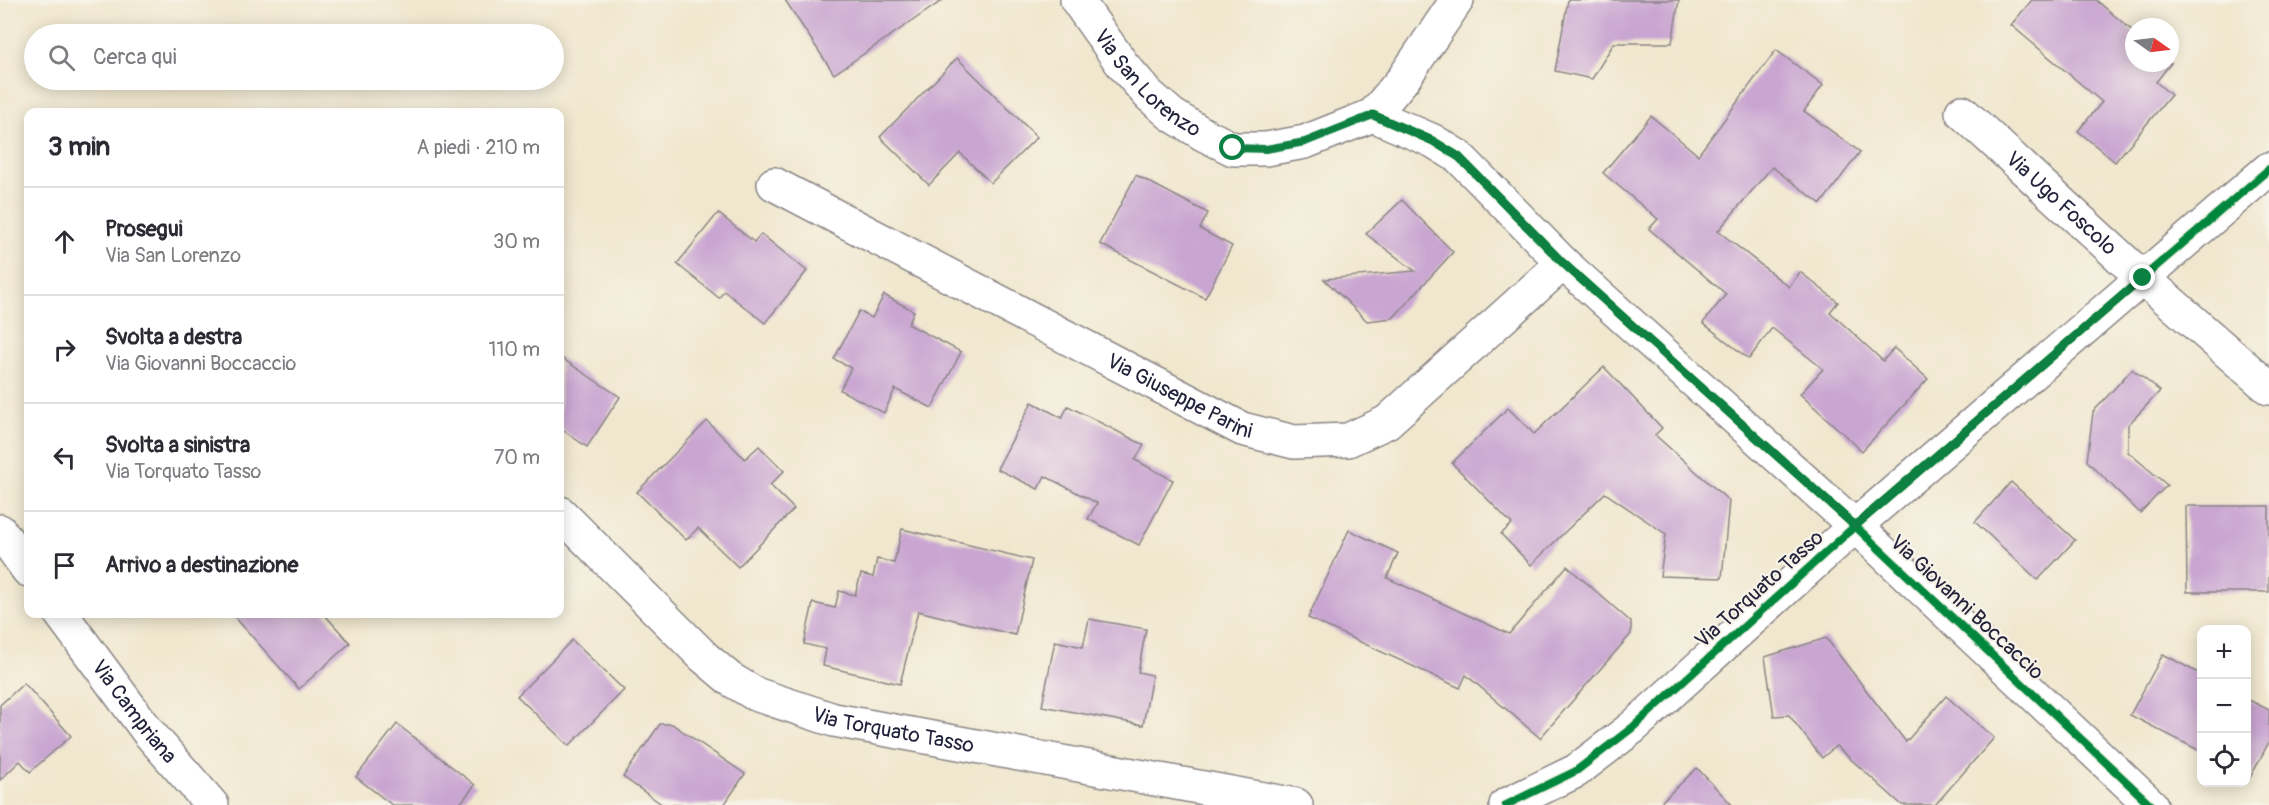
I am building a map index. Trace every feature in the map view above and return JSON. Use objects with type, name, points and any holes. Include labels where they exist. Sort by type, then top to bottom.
[{"type":"street","name":"Via San Lorenzo","points":[[1077,0],[1122,64],[1172,115],[1203,135],[1233,148],[1266,149],[1305,142],[1373,115],[1404,78],[1457,0]]},
{"type":"street","name":"Via Ugo Foscolo","points":[[1962,112],[2143,278],[2269,388]]},
{"type":"street","name":"Via Giovanni Boccaccio","points":[[1373,115],[1425,137],[1459,157],[1563,263],[1855,526],[2151,805]]},
{"type":"street","name":"Via Torquato Tasso","points":[[1506,805],[1576,771],[1632,728],[1855,526],[2269,169]]},
{"type":"street","name":"Via Giuseppe Parini","points":[[774,184],[1242,429],[1294,442],[1348,440],[1387,422],[1563,263]]},
{"type":"street","name":"Via Torquato Tasso","points":[[564,517],[704,657],[730,679],[756,694],[834,720],[1296,805]]},
{"type":"street","points":[[0,531],[24,564]]},
{"type":"street","name":"Via Campriana","points":[[63,618],[149,733],[212,805]]},
{"type":"building","points":[[785,0],[943,0],[834,74]]},
{"type":"building","points":[[1568,0],[1679,0],[1672,43],[1614,43],[1592,79],[1555,71]]},
{"type":"building","points":[[2032,0],[2096,0],[2125,24],[2125,72],[2164,72],[2156,82],[2171,95],[2115,162],[2078,131],[2102,102],[2011,25]]},
{"type":"building","points":[[1776,50],[1823,85],[1804,111],[1860,152],[1821,204],[1772,167],[1718,231],[1789,287],[1800,272],[1838,302],[1830,312],[1883,361],[1894,348],[1928,379],[1862,451],[1800,394],[1823,369],[1772,328],[1749,359],[1703,323],[1726,294],[1649,229],[1658,219],[1603,173],[1651,116],[1698,155]]},
{"type":"building","points":[[957,58],[1037,137],[991,183],[960,153],[929,185],[880,137]]},
{"type":"building","points":[[1136,175],[1208,213],[1200,229],[1232,246],[1205,298],[1100,244]]},
{"type":"building","points":[[1402,200],[1453,252],[1393,318],[1367,321],[1324,279],[1415,271],[1366,234]]},
{"type":"building","points":[[718,213],[754,242],[761,234],[807,271],[765,323],[724,291],[719,298],[677,264]]},
{"type":"building","points":[[884,295],[914,311],[908,324],[961,352],[932,408],[895,389],[884,413],[840,390],[851,368],[834,359],[859,311],[872,318]]},
{"type":"building","points":[[564,360],[620,397],[587,447],[564,431]]},
{"type":"building","points":[[1604,367],[1662,428],[1655,435],[1729,501],[1722,578],[1660,576],[1666,534],[1605,493],[1531,565],[1501,534],[1512,524],[1452,463],[1508,408],[1534,434]]},
{"type":"building","points":[[2132,369],[2160,391],[2128,425],[2128,452],[2167,485],[2140,513],[2087,461],[2093,412]]},
{"type":"building","points":[[1032,402],[1062,418],[1068,406],[1144,445],[1135,460],[1173,480],[1139,545],[1088,519],[1097,503],[1045,476],[1038,489],[997,469]]},
{"type":"building","points":[[707,421],[745,459],[759,446],[784,471],[770,485],[794,509],[738,567],[698,528],[686,540],[637,492]]},
{"type":"building","points":[[2011,482],[2075,540],[2038,580],[1975,522]]},
{"type":"building","points":[[2186,506],[2269,506],[2269,592],[2187,592]]},
{"type":"building","points":[[902,529],[1032,560],[1015,635],[918,611],[900,684],[823,666],[826,649],[804,644],[813,603],[835,608],[839,591],[855,595],[861,574],[873,577],[877,559],[894,563]]},
{"type":"building","points":[[1349,530],[1398,553],[1387,578],[1509,634],[1567,566],[1631,622],[1631,634],[1540,738],[1466,675],[1460,688],[1308,618]]},
{"type":"building","points":[[236,618],[328,618],[350,643],[299,689]]},
{"type":"building","points":[[1089,619],[1146,629],[1138,672],[1152,675],[1143,725],[1042,706],[1055,641],[1083,647]]},
{"type":"building","points":[[1826,638],[1906,742],[1946,696],[1994,738],[1935,805],[1902,805],[1836,746],[1822,758],[1789,715],[1774,716],[1765,657]]},
{"type":"building","points":[[572,640],[624,690],[569,746],[517,696]]},
{"type":"building","points":[[2163,654],[2197,672],[2197,749],[2130,715]]},
{"type":"building","points":[[24,683],[71,736],[30,772],[20,761],[0,780],[0,705]]},
{"type":"building","points":[[2251,701],[2269,710],[2269,742],[2251,776]]},
{"type":"building","points":[[397,724],[475,785],[459,805],[392,805],[356,777]]},
{"type":"building","points":[[660,724],[672,724],[745,774],[724,805],[663,805],[623,777]]},
{"type":"building","points":[[1697,768],[1732,805],[1658,805]]},
{"type":"cycle path","points":[[1373,115],[1433,141],[1459,157],[1563,263],[1855,526],[2151,805]]},
{"type":"cycle path","points":[[1506,805],[1576,771],[1632,728],[1855,526],[2269,169]]},
{"type":"route","points":[[1233,148],[1266,149],[1305,142],[1373,115],[1433,141],[1459,157],[1563,263],[1855,526],[2143,278]]}]
